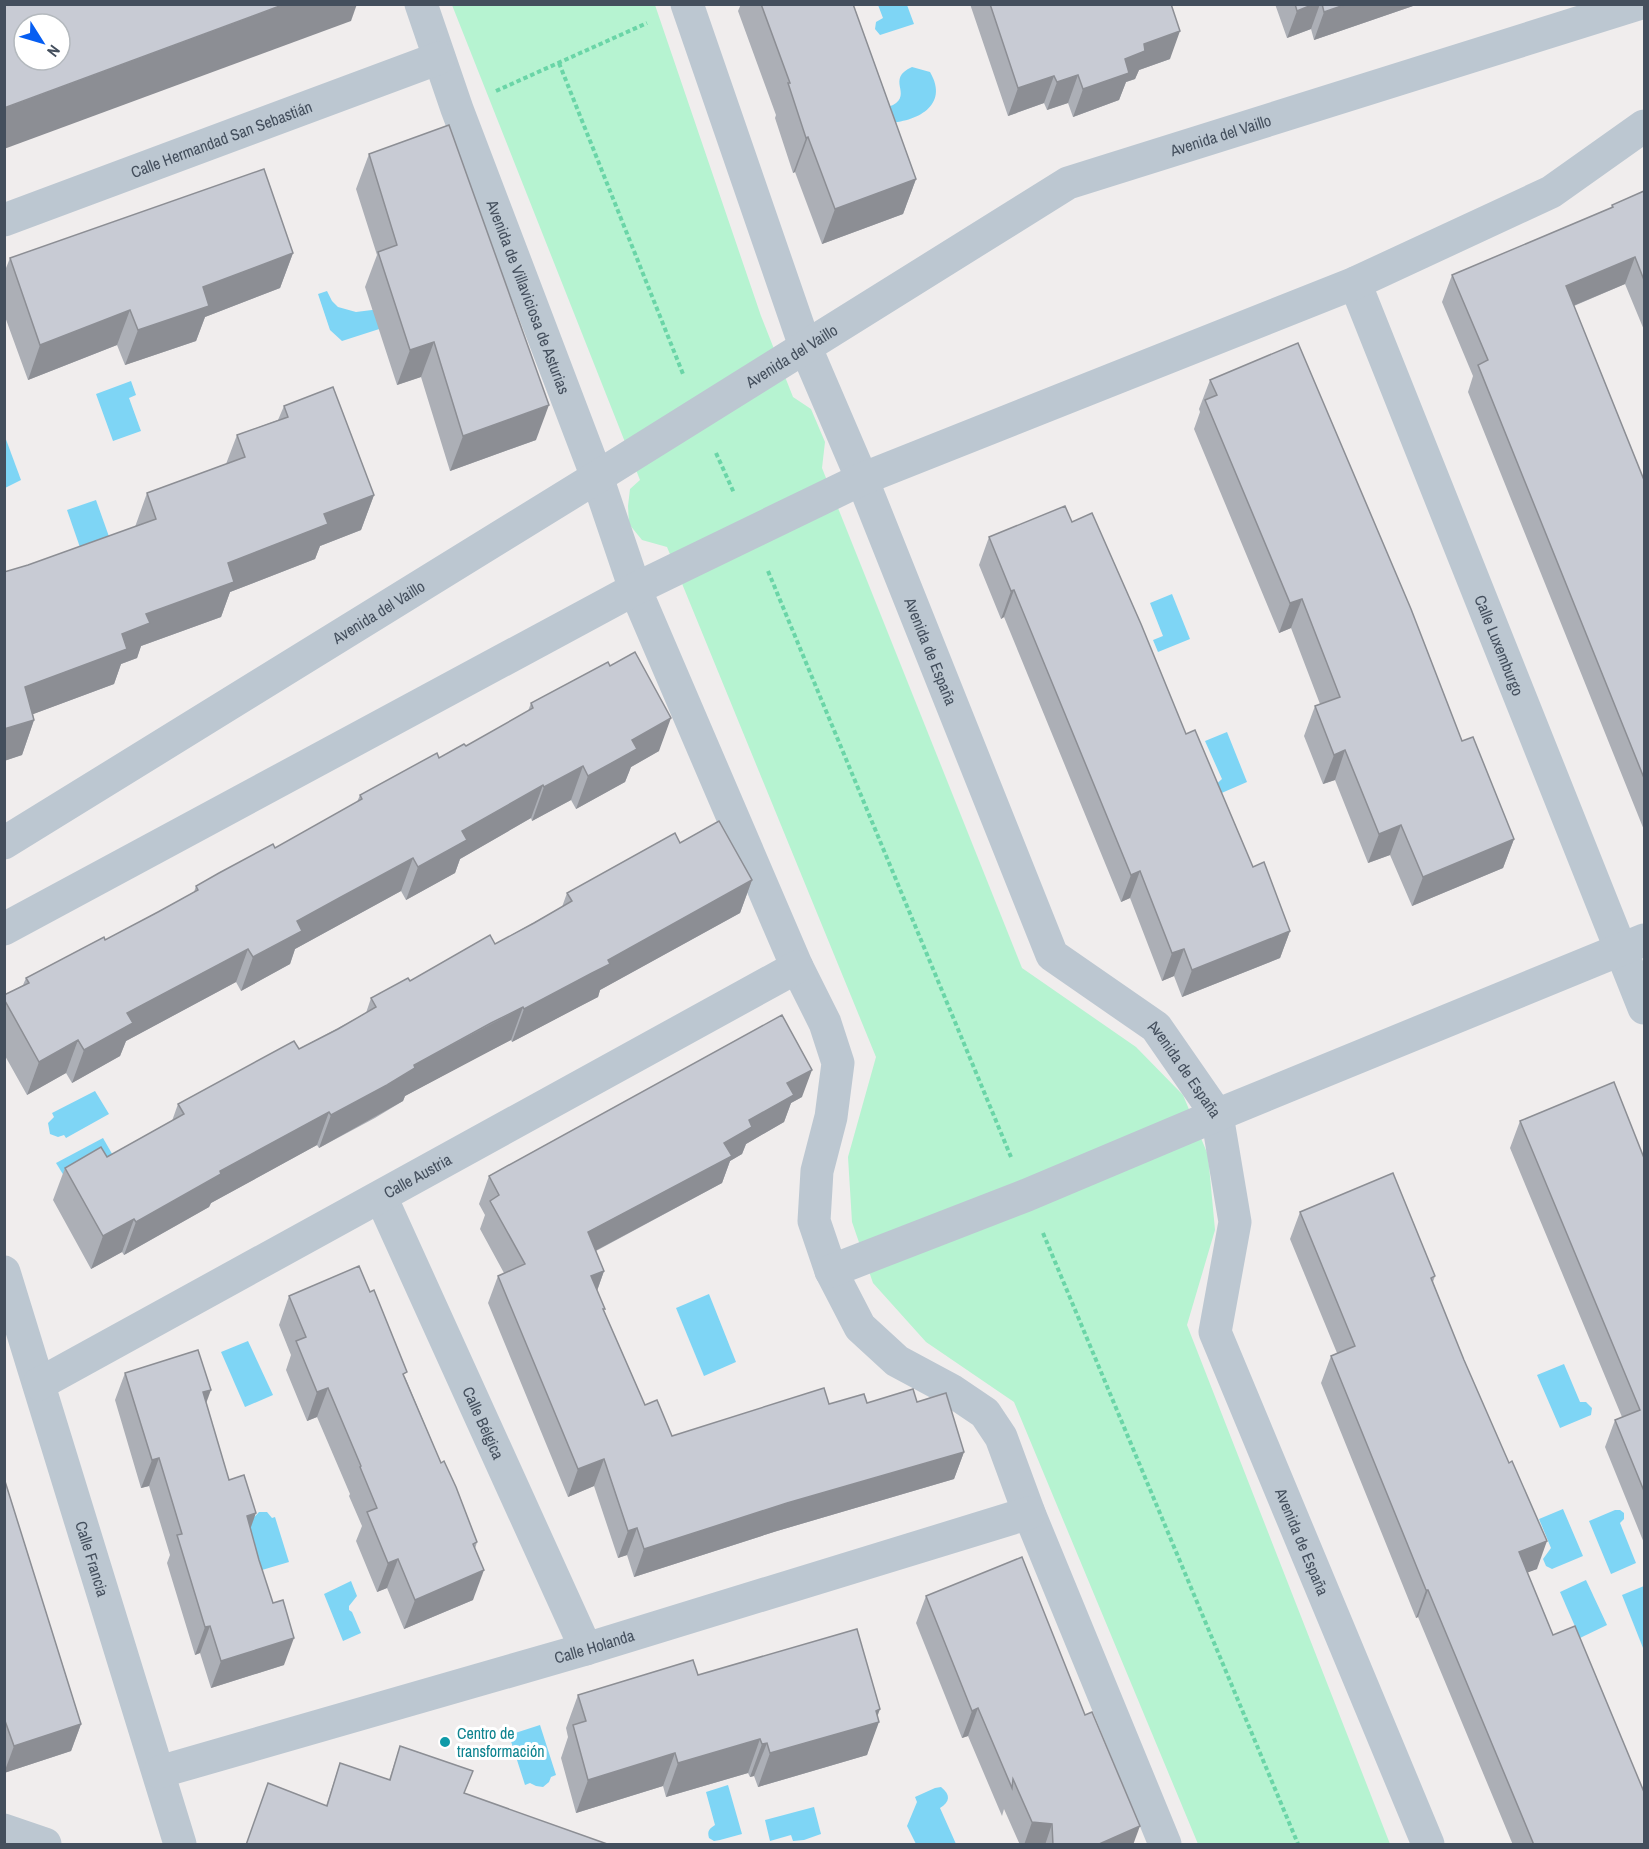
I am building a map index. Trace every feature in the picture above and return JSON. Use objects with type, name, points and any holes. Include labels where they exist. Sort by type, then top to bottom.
[{"type":"street","name":"Avenida de Villaviciosa de Asturias","points":[[421,4],[456,109],[597,477],[635,588]]},
{"type":"street","name":"Avenida del Vaillo","points":[[4,843],[1068,183],[1638,4]]},
{"type":"street","points":[[687,5],[805,346]]},
{"type":"street","name":"Calle Hermandad San Sebastián","points":[[4,220],[439,58]]},
{"type":"street","points":[[4,929],[635,588],[862,479],[1355,283],[1551,192],[1644,126]]},
{"type":"street","name":"Calle Luxemburgo","points":[[1355,283],[1633,945],[1644,1008]]},
{"type":"street","name":"Avenida de España","points":[[805,346],[862,479],[1052,955],[1156,1027],[1217,1115],[1235,1222],[1215,1332],[1428,1845]]},
{"type":"street","points":[[635,588],[797,967],[825,1023],[838,1063],[831,1117],[817,1172],[814,1221],[831,1271],[860,1327],[897,1361],[951,1390],[985,1413],[1000,1437],[1164,1845]]},
{"type":"street","points":[[831,1271],[1027,1195],[1633,945]]},
{"type":"street","name":"Calle Austria","points":[[39,1384],[797,967]]},
{"type":"street","name":"Calle Bélgica","points":[[381,1197],[586,1649]]},
{"type":"street","name":"Calle Francia","points":[[4,1272],[180,1845]]},
{"type":"street","name":"Calle Holanda","points":[[159,1772],[586,1649],[1029,1513]]},
{"type":"street","points":[[4,1830],[45,1845]]},
{"type":"path","points":[[456,109],[687,5]]},
{"type":"path","points":[[559,63],[698,414],[752,532],[1298,1845]]},
{"type":"green space","points":[[452,5],[655,5],[761,316],[793,397],[811,409],[825,442],[822,468],[1022,968],[1136,1047],[1183,1095],[1208,1155],[1215,1230],[1187,1325],[1390,1844],[1198,1844],[1014,1402],[926,1342],[873,1283],[852,1222],[848,1157],[876,1057],[667,547],[642,540],[629,524],[630,489],[640,480]]},
{"type":"water","points":[[878,5],[907,5],[914,24],[880,35],[875,29],[876,22],[883,18]]},
{"type":"water","points":[[912,67],[930,72],[936,94],[933,103],[919,115],[887,123],[879,110],[898,101],[901,96],[900,76]]},
{"type":"water","points":[[327,291],[338,307],[356,312],[380,309],[401,322],[342,341],[330,330],[318,294]]},
{"type":"water","points":[[131,381],[136,395],[129,398],[141,431],[113,441],[96,394]]},
{"type":"water","points":[[4,434],[21,480],[5,488],[4,488]]},
{"type":"water","points":[[96,500],[112,545],[83,556],[67,510]]},
{"type":"water","points":[[1172,594],[1190,639],[1158,652],[1153,640],[1163,636],[1150,603]]},
{"type":"water","points":[[1227,732],[1247,782],[1217,795],[1213,787],[1222,779],[1205,741]]},
{"type":"water","points":[[95,1091],[109,1114],[66,1138],[64,1135],[58,1137],[50,1134],[48,1123],[54,1117],[52,1113]]},
{"type":"water","points":[[103,1138],[119,1166],[69,1184],[56,1163]]},
{"type":"water","points":[[709,1294],[736,1362],[704,1376],[676,1308]]},
{"type":"water","points":[[248,1341],[273,1395],[245,1407],[221,1352]]},
{"type":"water","points":[[1564,1364],[1580,1402],[1586,1402],[1592,1408],[1591,1415],[1560,1428],[1537,1375]]},
{"type":"water","points":[[1563,1509],[1583,1556],[1552,1569],[1546,1566],[1543,1559],[1551,1548],[1539,1519]]},
{"type":"water","points":[[1615,1510],[1624,1513],[1624,1519],[1620,1523],[1636,1563],[1611,1574],[1589,1521]]},
{"type":"water","points":[[259,1512],[267,1512],[272,1518],[275,1517],[289,1562],[262,1570],[248,1524]]},
{"type":"water","points":[[1586,1580],[1607,1625],[1580,1638],[1560,1592]]},
{"type":"water","points":[[351,1581],[357,1596],[349,1606],[349,1610],[361,1633],[343,1641],[324,1594]]},
{"type":"water","points":[[1644,1586],[1644,1647],[1643,1648],[1622,1595]]},
{"type":"water","points":[[540,1725],[556,1775],[551,1777],[543,1787],[530,1783],[525,1785],[509,1735]]},
{"type":"water","points":[[728,1785],[742,1834],[714,1841],[708,1836],[709,1830],[715,1825],[706,1792]]},
{"type":"water","points":[[941,1787],[948,1798],[940,1808],[956,1844],[916,1844],[907,1826],[917,1802],[915,1797]]},
{"type":"water","points":[[814,1807],[821,1834],[804,1840],[793,1841],[791,1835],[770,1841],[765,1820]]},
{"type":"building","points":[[4,4],[285,4],[4,108]]},
{"type":"building","points":[[761,4],[853,4],[916,179],[835,209],[808,137],[806,138],[788,83],[790,83]]},
{"type":"building","points":[[990,4],[1171,4],[1180,31],[1144,44],[1145,51],[1125,59],[1129,73],[1083,89],[1078,75],[1057,82],[1054,76],[1018,88]]},
{"type":"building","points":[[1295,4],[1314,4],[1297,11]]},
{"type":"building","points":[[1322,4],[1347,4],[1324,12]]},
{"type":"building","points":[[449,125],[549,405],[463,436],[434,342],[410,350],[378,252],[397,245],[369,154]]},
{"type":"building","points":[[264,169],[293,253],[203,287],[209,306],[138,330],[130,310],[40,345],[10,258]]},
{"type":"building","points":[[1644,191],[1644,280],[1635,257],[1566,286],[1644,480],[1644,778],[1478,365],[1488,360],[1452,275],[1613,207],[1612,205]]},
{"type":"building","points":[[1298,343],[1411,609],[1462,741],[1473,737],[1514,839],[1423,877],[1401,825],[1379,834],[1345,750],[1334,755],[1315,706],[1340,697],[1302,599],[1290,603],[1205,400],[1217,395],[1210,380]]},
{"type":"building","points":[[333,387],[374,495],[324,514],[328,524],[228,563],[234,582],[146,614],[150,623],[122,634],[127,649],[25,687],[34,720],[4,729],[4,572],[156,519],[147,493],[245,457],[237,435],[288,417],[284,406]]},
{"type":"building","points":[[1065,506],[1072,522],[1092,513],[1186,734],[1195,730],[1253,867],[1264,862],[1290,931],[1192,970],[1184,949],[1172,953],[1140,871],[1131,875],[1014,590],[1011,591],[989,537]]},
{"type":"building","points":[[635,652],[671,718],[632,740],[637,749],[588,776],[583,766],[544,787],[543,785],[462,831],[467,840],[418,867],[413,858],[297,921],[302,931],[253,957],[248,949],[127,1013],[133,1023],[84,1050],[78,1040],[39,1062],[4,999],[4,995],[29,983],[26,978],[158,912],[198,890],[196,886],[273,844],[275,848],[362,799],[360,795],[437,753],[439,758],[464,744],[466,746],[533,708],[531,703],[608,662],[610,666]]},
{"type":"building","points":[[719,821],[752,880],[608,960],[610,964],[524,1009],[523,1007],[491,1023],[414,1065],[415,1068],[387,1085],[331,1115],[329,1112],[220,1171],[221,1174],[136,1222],[134,1219],[103,1236],[65,1168],[101,1147],[107,1157],[184,1114],[178,1104],[294,1041],[299,1049],[338,1029],[376,1007],[371,998],[408,978],[410,981],[490,935],[495,944],[534,923],[572,901],[567,893],[675,833],[680,843]]},
{"type":"building","points":[[782,1015],[812,1070],[787,1083],[794,1095],[749,1120],[752,1127],[724,1143],[732,1156],[588,1232],[604,1271],[591,1276],[605,1309],[603,1309],[645,1405],[657,1400],[672,1436],[824,1388],[829,1404],[864,1394],[867,1403],[913,1389],[917,1402],[946,1393],[964,1452],[787,1503],[644,1549],[637,1528],[628,1531],[604,1459],[578,1469],[498,1276],[525,1264],[490,1201],[499,1195],[489,1176]]},
{"type":"building","points":[[1614,1082],[1644,1158],[1644,1491],[1615,1420],[1640,1410],[1520,1121]]},
{"type":"building","points":[[1393,1173],[1435,1276],[1431,1278],[1464,1360],[1509,1463],[1512,1461],[1547,1541],[1519,1552],[1553,1635],[1575,1626],[1644,1792],[1644,1845],[1534,1845],[1428,1590],[1426,1590],[1331,1356],[1355,1346],[1300,1212]]},
{"type":"building","points":[[359,1266],[370,1292],[374,1290],[407,1372],[403,1374],[441,1463],[444,1461],[456,1487],[477,1542],[473,1544],[484,1570],[415,1600],[398,1559],[388,1563],[367,1512],[377,1508],[328,1388],[317,1392],[296,1341],[306,1337],[289,1296]]},
{"type":"building","points":[[198,1350],[211,1390],[203,1392],[229,1480],[244,1475],[256,1513],[247,1516],[259,1560],[273,1603],[283,1600],[294,1638],[221,1661],[210,1626],[205,1627],[177,1535],[182,1534],[159,1458],[152,1460],[125,1373]]},
{"type":"building","points":[[4,1478],[81,1724],[14,1746],[4,1718]]},
{"type":"building","points":[[1022,1557],[1085,1715],[1092,1712],[1140,1826],[1097,1845],[1053,1845],[1052,1824],[1032,1822],[1013,1779],[1012,1788],[978,1708],[972,1711],[926,1596]]},
{"type":"building","points":[[857,1629],[880,1709],[876,1711],[879,1722],[770,1753],[767,1743],[762,1744],[760,1739],[678,1763],[675,1753],[588,1780],[573,1725],[586,1721],[578,1695],[693,1660],[698,1675]]},
{"type":"building","points":[[400,1746],[473,1771],[464,1793],[610,1845],[246,1845],[268,1783],[327,1806],[340,1763],[390,1780]]},
{"type":"place","name":"Centro de transformación","points":[[445,1742]]}]
